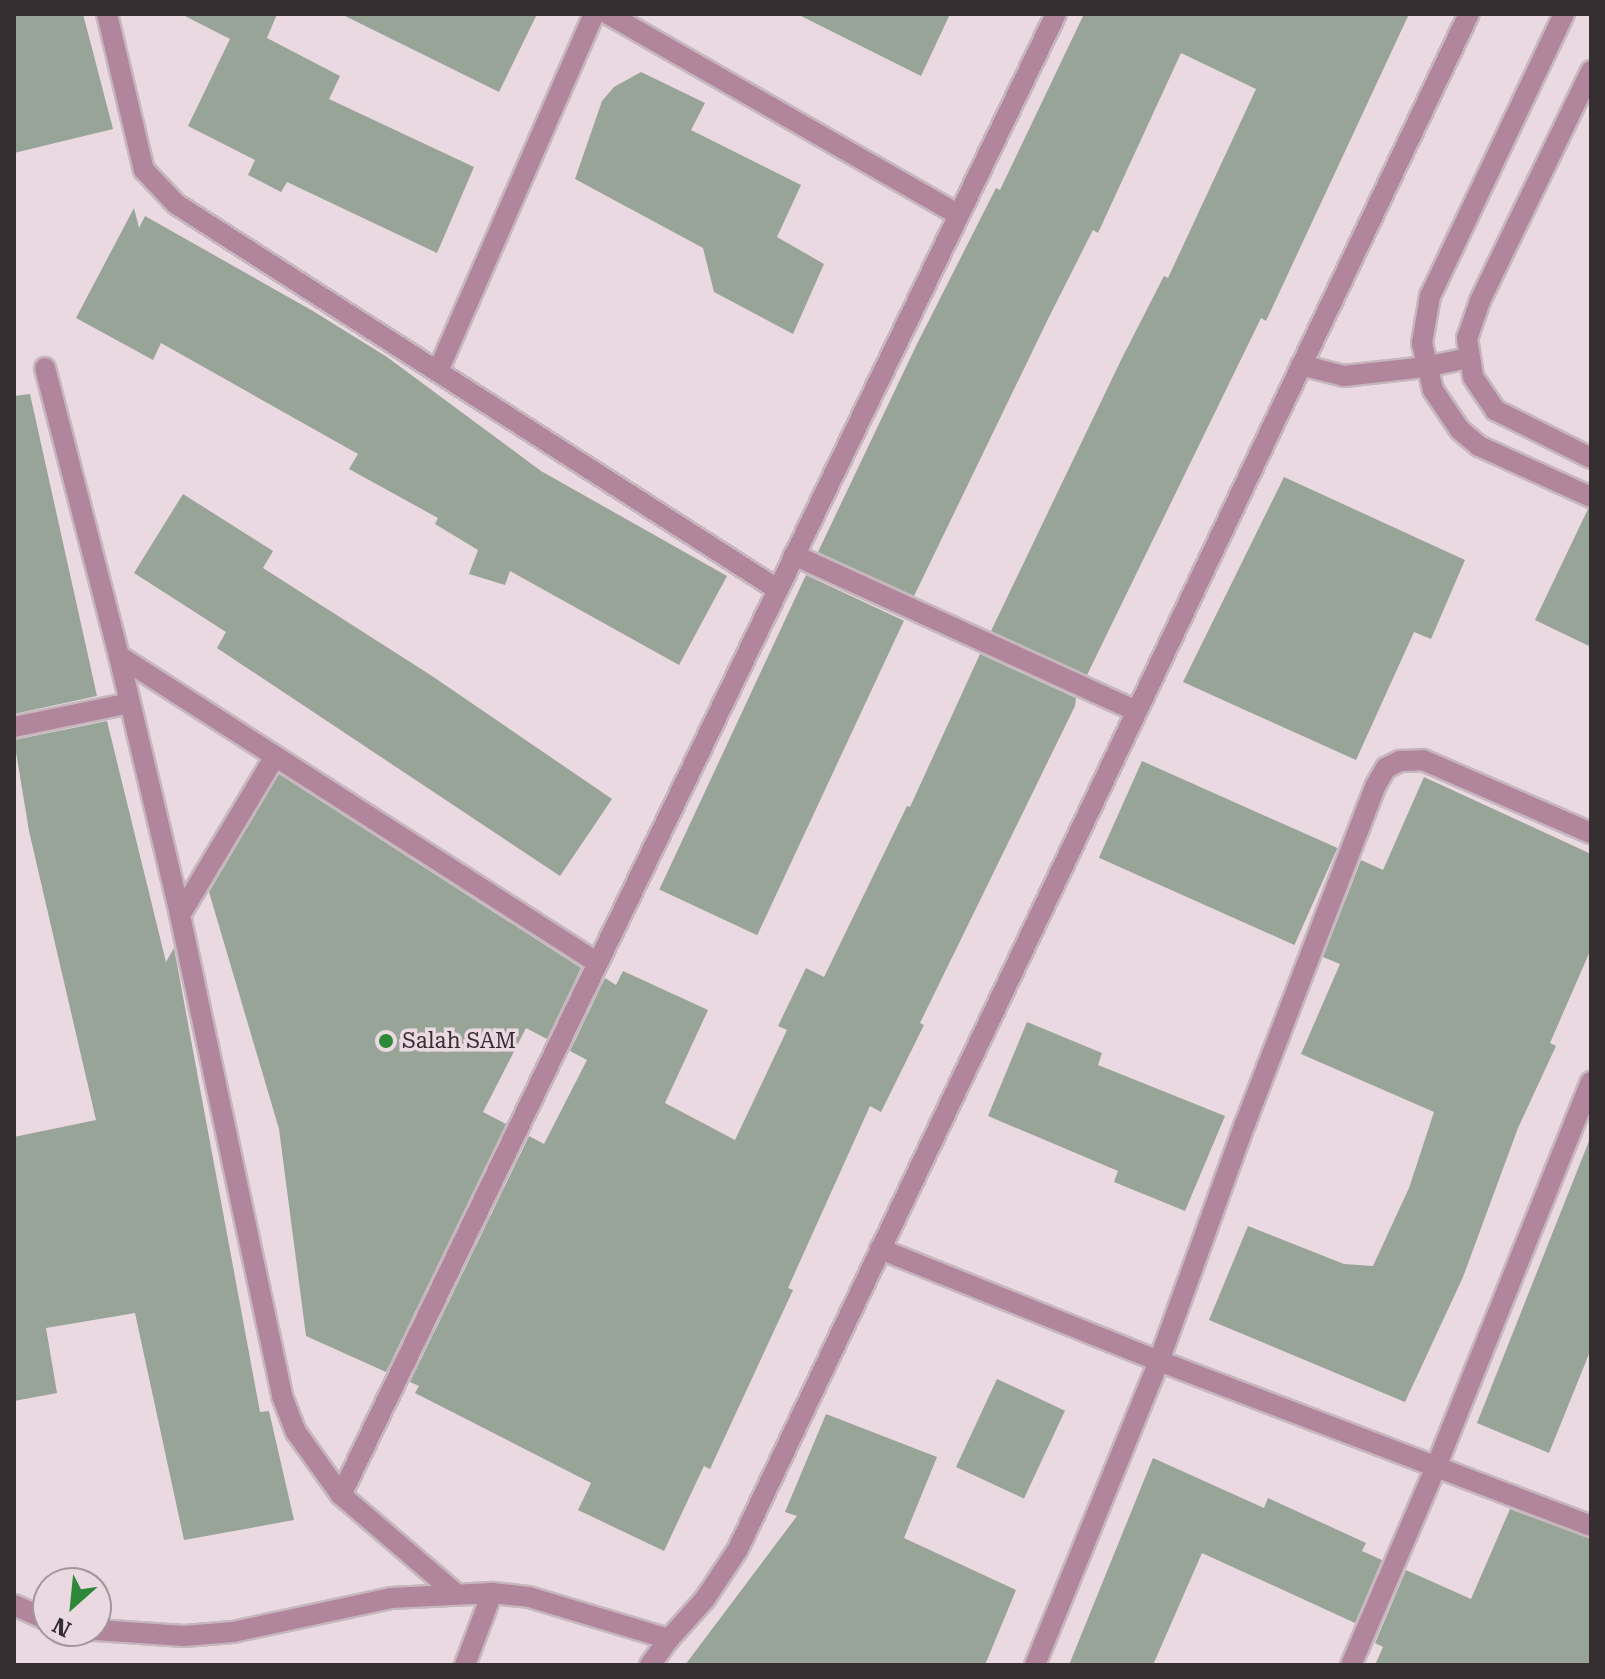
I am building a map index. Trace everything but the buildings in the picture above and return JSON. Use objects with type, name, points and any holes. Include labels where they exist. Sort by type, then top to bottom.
[{"type":"street","points":[[107,14],[144,170],[176,204],[777,589]]},
{"type":"street","points":[[438,371],[594,14]]},
{"type":"street","points":[[608,14],[959,215]]},
{"type":"street","points":[[341,1495],[1056,14]]},
{"type":"street","points":[[650,1665],[705,1599],[738,1549],[1469,14]]},
{"type":"street","points":[[1564,14],[1430,296],[1424,319],[1425,367],[1445,411],[1479,446],[1591,497]]},
{"type":"street","points":[[1591,71],[1480,301],[1467,338],[1468,358],[1477,386],[1495,410],[1591,458]]},
{"type":"street","points":[[1301,365],[1344,376],[1425,367],[1468,358]]},
{"type":"street","points":[[45,368],[119,656],[180,915],[282,1396],[296,1432],[341,1495],[454,1592]]},
{"type":"street","points":[[794,555],[1136,711]]},
{"type":"street","points":[[119,656],[596,962]]},
{"type":"street","points":[[14,727],[130,703]]},
{"type":"street","points":[[180,915],[275,756]]},
{"type":"street","points":[[1035,1665],[1159,1361],[1245,1124],[1376,785],[1386,768],[1400,761],[1423,760],[1591,833]]},
{"type":"street","points":[[1351,1665],[1436,1467],[1591,1082]]},
{"type":"street","points":[[880,1249],[1159,1361],[1591,1526]]},
{"type":"street","points":[[112,1631],[184,1636],[233,1632],[391,1598],[454,1592],[529,1597],[669,1639]]},
{"type":"street","points":[[465,1665],[492,1593]]},
{"type":"place","name":"Salah SAM","points":[[386,1041]]}]
